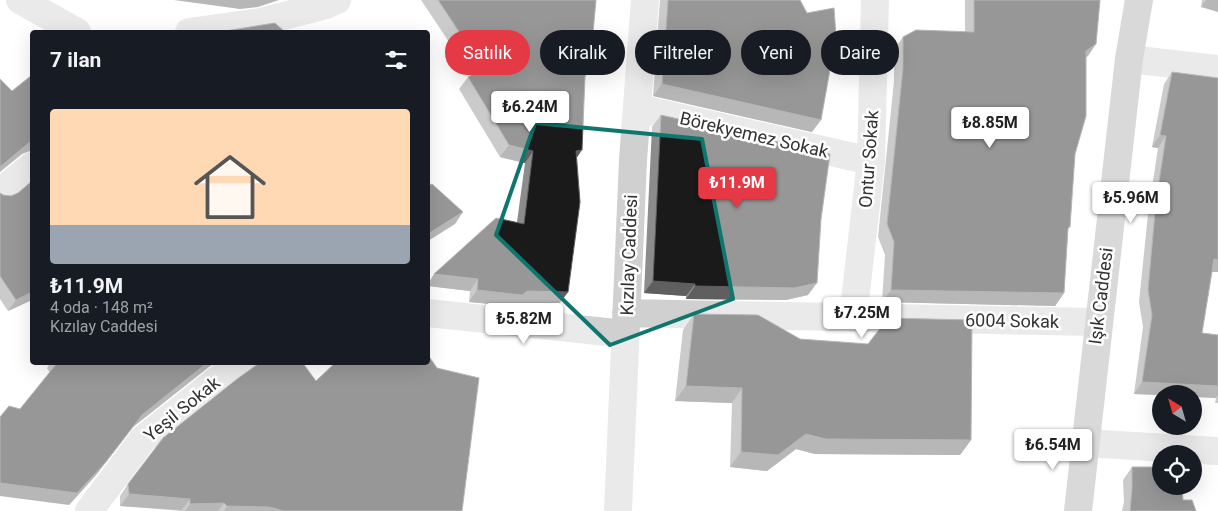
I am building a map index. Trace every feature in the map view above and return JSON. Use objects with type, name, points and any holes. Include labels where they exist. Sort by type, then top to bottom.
[{"type":"main road","name":"Işık Caddesi","points":[[1078,511],[1084,443],[1129,59],[1139,0]]},
{"type":"main road","name":"Işık Caddesi","points":[[1063,511],[1084,443]]},
{"type":"street","points":[[20,0],[73,30]]},
{"type":"street","points":[[204,30],[261,22],[337,0]]},
{"type":"street","name":"Kızılay Caddesi","points":[[618,511],[637,108],[645,0]]},
{"type":"street","name":"Ontur Sokak","points":[[854,318],[871,161],[875,0]]},
{"type":"street","points":[[1129,59],[1218,69]]},
{"type":"street","name":"Börekyemez Sokak","points":[[637,108],[871,161]]},
{"type":"street","points":[[0,192],[30,168]]},
{"type":"street","name":"6004 Sokak","points":[[430,313],[626,324],[854,318],[1098,322]]},
{"type":"street","name":"Yeşil Sokak","points":[[89,511],[143,440],[220,378],[241,365]]},
{"type":"street","points":[[1084,443],[1218,451]]},
{"type":"highlighted area","points":[[535,123],[702,139],[733,299],[610,345],[496,235]]},
{"type":"building","points":[[438,0],[596,0],[593,30],[540,30],[540,75],[585,75],[582,150],[576,151],[580,202],[568,292],[527,291],[522,295],[477,290],[478,279],[434,274],[496,218],[524,224],[533,151],[509,145],[468,77],[471,75],[530,75],[530,30],[458,30]]},
{"type":"building","points":[[668,0],[800,0],[807,13],[834,8],[836,30],[821,30],[821,75],[829,75],[821,120],[662,84],[663,75],[731,75],[731,30],[666,30]]},
{"type":"building","points":[[974,0],[1100,0],[1096,44],[1086,51],[1086,116],[1075,154],[1064,293],[891,290],[894,242],[887,224],[903,68],[903,37],[916,30],[974,32]]},
{"type":"building","points":[[275,23],[283,30],[231,30]]},
{"type":"building","points":[[1172,72],[1218,78],[1218,260],[1214,259],[1202,333],[1218,335],[1218,386],[1142,382],[1152,315],[1148,290],[1156,201],[1166,136],[1160,135]]},
{"type":"building","points":[[30,77],[30,142],[0,167],[0,79],[12,91]]},
{"type":"building","points":[[661,115],[830,154],[821,219],[817,283],[794,288],[695,286],[695,284],[653,281]]},
{"type":"building","points":[[30,183],[30,293],[16,300],[0,276],[0,193],[11,196],[18,193]]},
{"type":"building","points":[[432,184],[463,212],[430,233],[430,185]]},
{"type":"building","points":[[694,314],[758,315],[800,339],[868,344],[888,318],[972,320],[971,440],[826,439],[806,434],[778,455],[741,452],[742,388],[686,386]]},
{"type":"building","points":[[430,358],[437,368],[479,378],[462,511],[284,511],[269,507],[227,506],[224,503],[190,504],[190,499],[129,494],[128,484],[163,438],[257,365],[304,365],[316,381],[333,365],[430,365]]},
{"type":"building","points":[[56,365],[204,365],[142,415],[105,463],[77,493],[0,483],[0,417],[9,406],[20,409]]},
{"type":"building","points":[[1132,467],[1152,467],[1152,495],[1183,495],[1183,500],[1192,500],[1196,511],[1130,511]]}]
